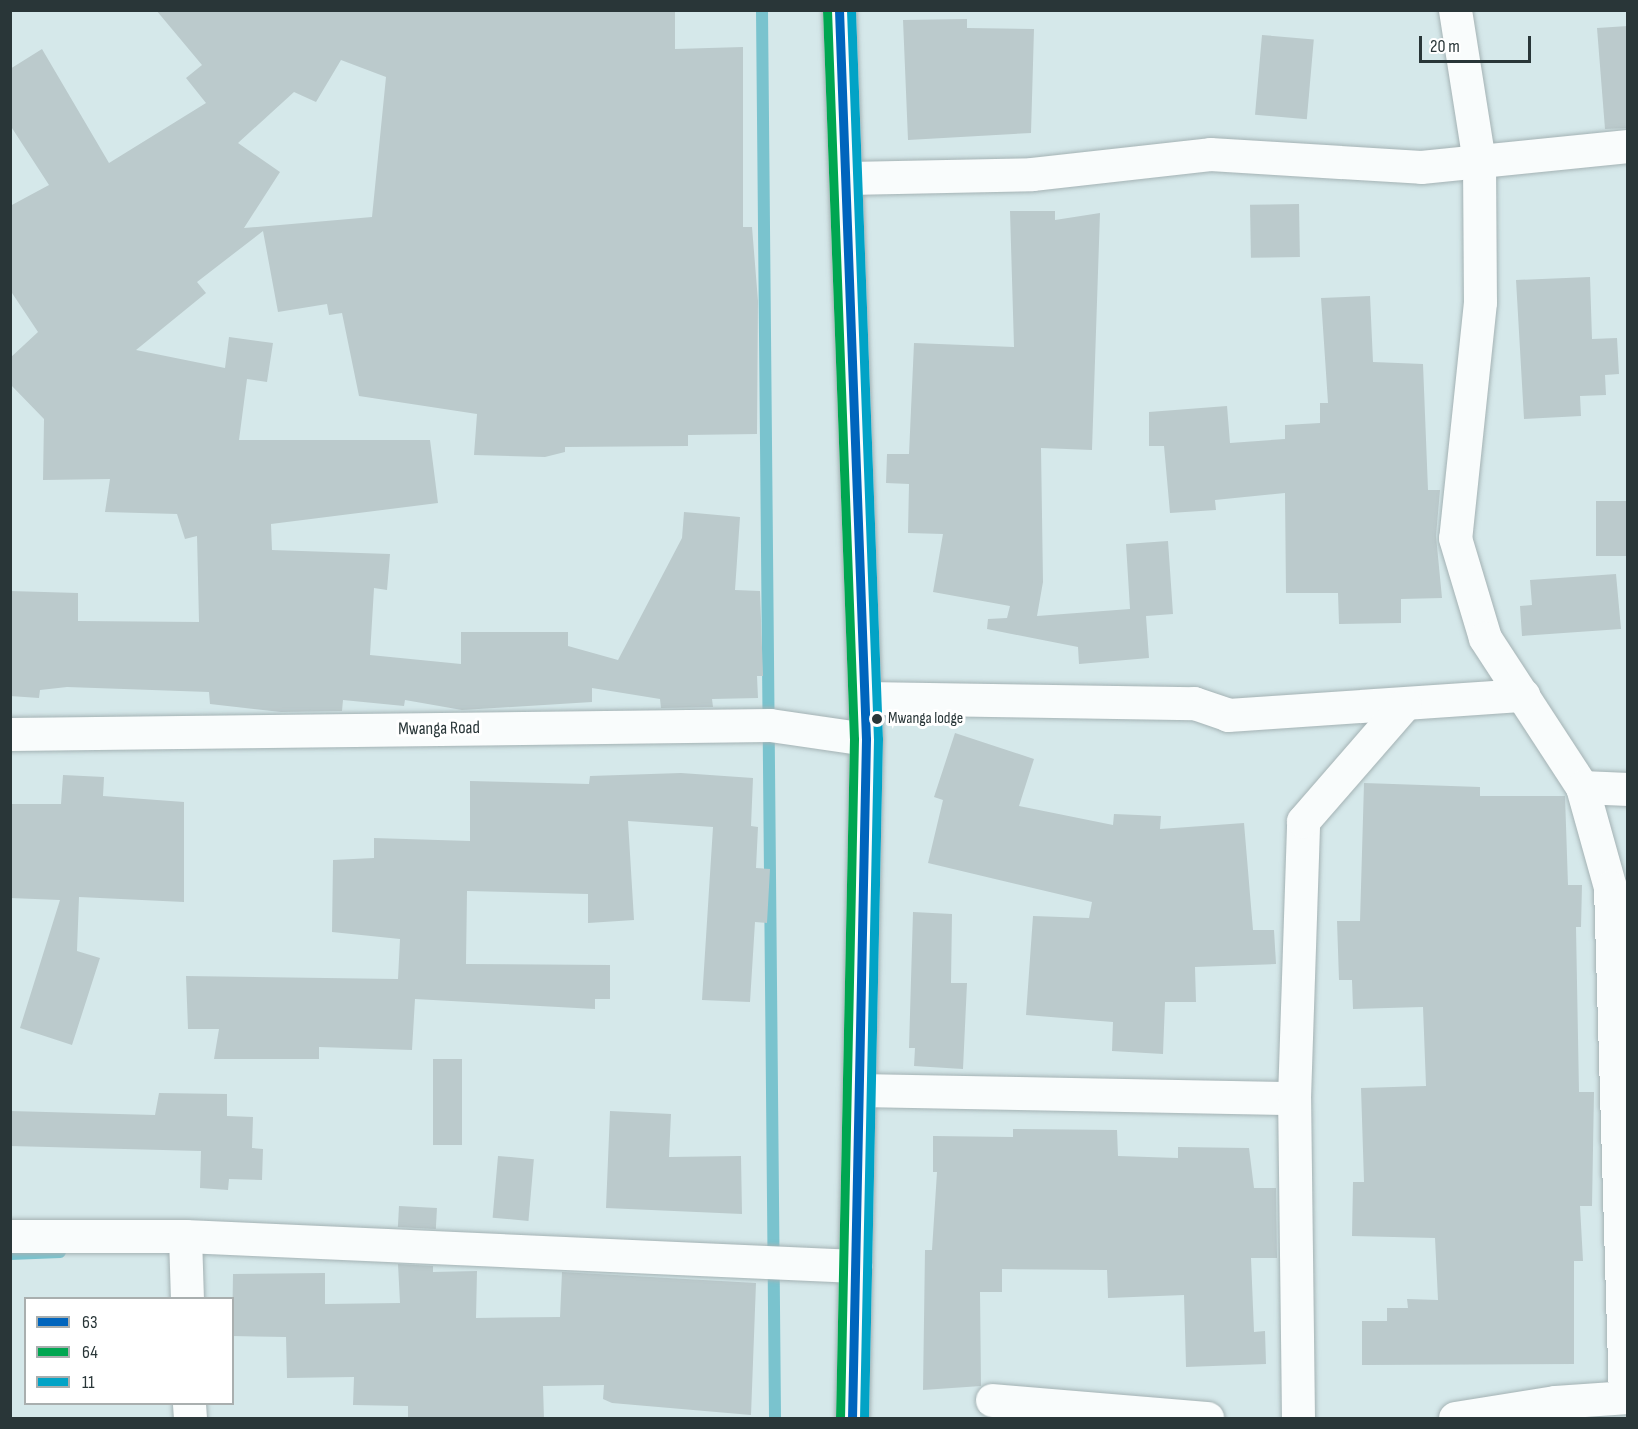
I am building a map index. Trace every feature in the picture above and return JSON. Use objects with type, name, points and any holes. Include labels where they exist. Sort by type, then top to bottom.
[{"type":"street","points":[[839,10],[848,178],[866,698],[862,1090],[852,1419]]},
{"type":"street","points":[[1455,10],[1479,162],[1480,302],[1455,538],[1485,638],[1582,787],[1619,875],[1626,1397],[1455,1419]]},
{"type":"street","points":[[848,178],[1032,174],[1201,154],[1421,167],[1628,146]]},
{"type":"street","points":[[866,698],[1194,704],[1228,715],[1404,705],[1523,695]]},
{"type":"street","points":[[1298,1419],[1294,1098],[1303,821],[1404,705]]},
{"type":"street","name":"Mwanga Road","points":[[10,734],[770,726],[866,739]]},
{"type":"street","points":[[1582,787],[1628,789]]},
{"type":"street","points":[[862,1090],[1294,1098]]},
{"type":"street","points":[[10,1236],[185,1236],[855,1266]]},
{"type":"street","points":[[185,1236],[187,1297]]},
{"type":"street","points":[[992,1400],[1207,1419]]},
{"type":"building","points":[[156,10],[675,10],[675,49],[743,47],[743,227],[752,227],[758,301],[757,434],[688,435],[688,446],[565,447],[565,452],[545,457],[474,455],[477,414],[359,396],[342,313],[329,315],[327,304],[278,312],[263,231],[197,282],[206,293],[136,350],[225,368],[229,337],[273,343],[267,382],[247,379],[239,440],[430,440],[438,503],[271,524],[272,550],[390,554],[387,590],[374,588],[370,655],[461,664],[461,632],[568,632],[568,646],[618,660],[682,538],[684,512],[740,517],[735,590],[760,591],[763,676],[757,676],[758,698],[712,699],[713,707],[661,708],[660,699],[592,688],[592,702],[462,710],[405,700],[404,706],[343,700],[342,711],[281,712],[210,704],[209,692],[67,687],[40,690],[39,698],[10,696],[10,591],[78,593],[78,621],[199,622],[197,536],[185,539],[177,514],[105,512],[110,479],[43,480],[44,419],[10,384],[10,358],[38,332],[10,290],[10,206],[49,185],[10,125],[10,69],[42,49],[109,163],[206,103],[186,78],[202,65]],"holes":[[[341,60],[386,77],[372,217],[244,228],[280,172],[238,143],[294,92],[316,102]]]},
{"type":"building","points":[[967,19],[967,28],[1034,29],[1031,133],[908,140],[903,20]]},
{"type":"building","points":[[1628,26],[1628,128],[1605,129],[1597,28]]},
{"type":"building","points":[[1262,35],[1314,40],[1307,119],[1255,115]]},
{"type":"building","points":[[1299,204],[1300,257],[1251,258],[1250,205]]},
{"type":"building","points":[[1010,211],[1055,211],[1055,220],[1100,213],[1092,450],[1041,448],[1043,582],[1037,616],[1130,609],[1126,544],[1168,541],[1173,614],[1146,616],[1149,658],[1079,664],[1078,647],[987,629],[988,619],[1007,618],[1010,606],[933,592],[943,534],[908,533],[909,484],[886,483],[887,454],[909,454],[914,343],[1014,347]]},
{"type":"building","points":[[1590,277],[1592,339],[1617,338],[1619,374],[1605,375],[1606,395],[1580,396],[1581,416],[1524,419],[1516,280]]},
{"type":"building","points":[[1370,296],[1373,362],[1423,364],[1428,490],[1440,490],[1436,536],[1442,598],[1401,599],[1401,623],[1339,624],[1338,593],[1286,593],[1285,493],[1215,500],[1216,510],[1170,513],[1164,446],[1149,446],[1149,412],[1227,406],[1230,443],[1285,439],[1285,425],[1320,423],[1320,403],[1328,403],[1321,298]]},
{"type":"building","points":[[1596,501],[1628,501],[1628,556],[1596,556]]},
{"type":"building","points":[[1616,574],[1621,629],[1522,636],[1520,606],[1532,605],[1530,580]]},
{"type":"building","points":[[955,733],[1034,759],[1019,806],[1113,825],[1114,814],[1161,816],[1160,829],[1244,823],[1253,930],[1274,930],[1276,964],[1195,967],[1196,1002],[1165,1002],[1163,1054],[1112,1051],[1113,1022],[1026,1015],[1033,916],[1089,918],[1092,902],[928,863],[943,800],[934,797]]},
{"type":"building","points":[[681,773],[753,778],[751,826],[758,827],[756,868],[770,869],[767,923],[755,922],[750,1002],[702,1000],[713,827],[628,821],[634,920],[588,923],[588,894],[467,891],[466,964],[610,965],[610,999],[595,999],[595,1009],[415,999],[412,1050],[319,1047],[319,1059],[214,1059],[219,1029],[188,1029],[186,976],[398,979],[400,939],[332,932],[333,860],[374,858],[374,838],[470,841],[470,781],[589,784],[590,776]]},
{"type":"building","points":[[63,775],[104,777],[103,796],[184,802],[184,902],[79,897],[77,951],[100,958],[72,1045],[20,1028],[60,900],[10,898],[10,804],[61,804]]},
{"type":"building","points":[[1364,783],[1480,787],[1480,796],[1565,796],[1568,885],[1582,885],[1581,927],[1576,927],[1579,1092],[1594,1092],[1592,1206],[1580,1206],[1583,1261],[1574,1261],[1574,1364],[1362,1365],[1362,1321],[1387,1321],[1387,1308],[1408,1308],[1407,1299],[1438,1300],[1435,1238],[1352,1236],[1353,1182],[1364,1182],[1361,1088],[1426,1086],[1423,1007],[1353,1009],[1352,980],[1339,980],[1337,921],[1360,921]]},
{"type":"building","points":[[913,912],[952,914],[951,983],[967,983],[963,1069],[914,1066],[915,1048],[909,1048]]},
{"type":"building","points":[[433,1059],[462,1059],[462,1145],[433,1145]]},
{"type":"building","points":[[159,1093],[227,1094],[227,1116],[253,1117],[252,1148],[263,1149],[262,1180],[229,1179],[228,1190],[200,1188],[201,1151],[10,1146],[10,1111],[155,1115]]},
{"type":"building","points":[[610,1111],[671,1114],[669,1157],[741,1156],[742,1214],[606,1208]]},
{"type":"building","points":[[1013,1129],[1117,1130],[1118,1156],[1178,1158],[1178,1147],[1249,1148],[1254,1188],[1276,1188],[1277,1258],[1251,1258],[1254,1332],[1265,1331],[1266,1364],[1186,1367],[1184,1295],[1108,1298],[1107,1270],[1002,1269],[1002,1292],[980,1292],[981,1386],[923,1390],[925,1250],[932,1250],[937,1172],[933,1172],[933,1136],[1013,1137]]},
{"type":"building","points":[[498,1156],[534,1159],[528,1221],[493,1218]]},
{"type":"building","points":[[399,1206],[437,1208],[436,1229],[398,1227]]},
{"type":"building","points":[[398,1264],[433,1266],[433,1272],[477,1271],[476,1318],[560,1317],[562,1272],[756,1283],[751,1415],[612,1403],[603,1399],[604,1385],[543,1386],[544,1419],[408,1419],[408,1406],[353,1405],[354,1377],[287,1378],[286,1337],[234,1336],[233,1274],[325,1273],[325,1304],[400,1303]]},
{"type":"waterway","points":[[762,10],[775,1418]]},
{"type":"waterway","points":[[10,1254],[60,1252]]},
{"type":"transit line","name":"64","points":[[827,10],[854,739],[840,1418]]},
{"type":"transit line","name":"63","points":[[839,10],[866,739],[852,1418]]},
{"type":"transit line","name":"11","points":[[851,10],[878,739],[864,1418]]},
{"type":"place","name":"Mwanga lodge","points":[[877,719]]}]
